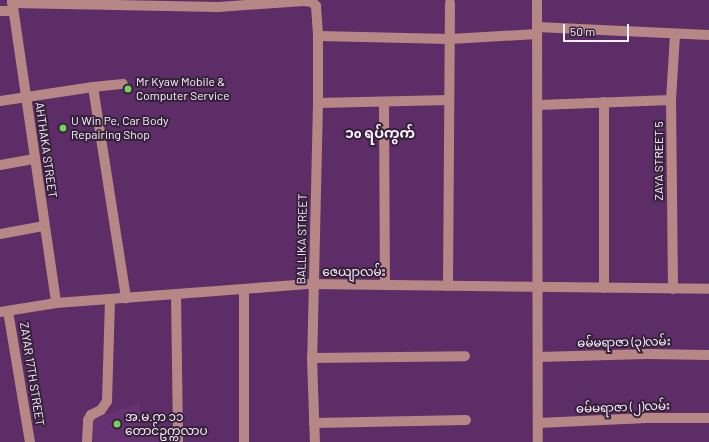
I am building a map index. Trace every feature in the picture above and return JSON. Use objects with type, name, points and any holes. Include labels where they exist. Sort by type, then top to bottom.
[{"type":"street","points":[[537,0],[538,442]]},
{"type":"street","name":"BALLIKA STREET","points":[[159,3],[218,7],[308,2],[316,6],[318,36],[318,103],[312,358],[315,442]]},
{"type":"street","points":[[0,11],[12,5],[159,3]]},
{"type":"street","points":[[448,286],[450,4]]},
{"type":"street","name":"AHTHAKA STREET","points":[[12,5],[56,303]]},
{"type":"street","points":[[318,36],[450,39],[537,31],[709,35]]},
{"type":"street","name":"ZAYA STREET 5","points":[[673,289],[671,100],[675,34]]},
{"type":"street","points":[[0,101],[123,84]]},
{"type":"street","points":[[93,87],[126,298]]},
{"type":"street","points":[[318,103],[449,100]]},
{"type":"street","points":[[538,105],[671,100]]},
{"type":"street","points":[[384,102],[385,285]]},
{"type":"street","points":[[604,102],[604,288]]},
{"type":"street","points":[[0,165],[34,159]]},
{"type":"street","points":[[0,234],[44,226]]},
{"type":"street","name":"ဇေယျာလမ်း","points":[[4,311],[56,303],[314,284],[709,289]]},
{"type":"street","points":[[244,289],[244,442]]},
{"type":"street","points":[[176,294],[178,442]]},
{"type":"street","points":[[87,442],[88,420],[90,415],[101,410],[107,401],[110,299]]},
{"type":"street","name":"ZAYAR 17TH STREET","points":[[4,311],[30,442]]},
{"type":"street","name":"ဓမ်မရာဇာ (၃)လမ်း","points":[[539,358],[709,354]]},
{"type":"street","points":[[312,358],[466,356]]},
{"type":"street","name":"ဓမ်မရာဇာ (၂)လမ်း","points":[[538,423],[647,418],[709,418]]},
{"type":"street","points":[[314,423],[466,420]]},
{"type":"shaded area","name":"အ.မ.က ၁၁ တောင်ဥက္ကလာပ","points":[[140,403],[141,430],[170,430],[170,442],[94,442],[94,418]]},
{"type":"place","name":"Mr Kyaw Mobile & Computer Service","points":[[128,89]]},
{"type":"place","name":"U Win Pe, Car Body Repairing Shop","points":[[63,128]]},
{"type":"place","name":"အ.မ.က ၁၁ တောင်ဥက္ကလာပ","points":[[117,424]]},
{"type":"district","name":"၁o ရပ်ကွက်","points":[[380,133]]}]
